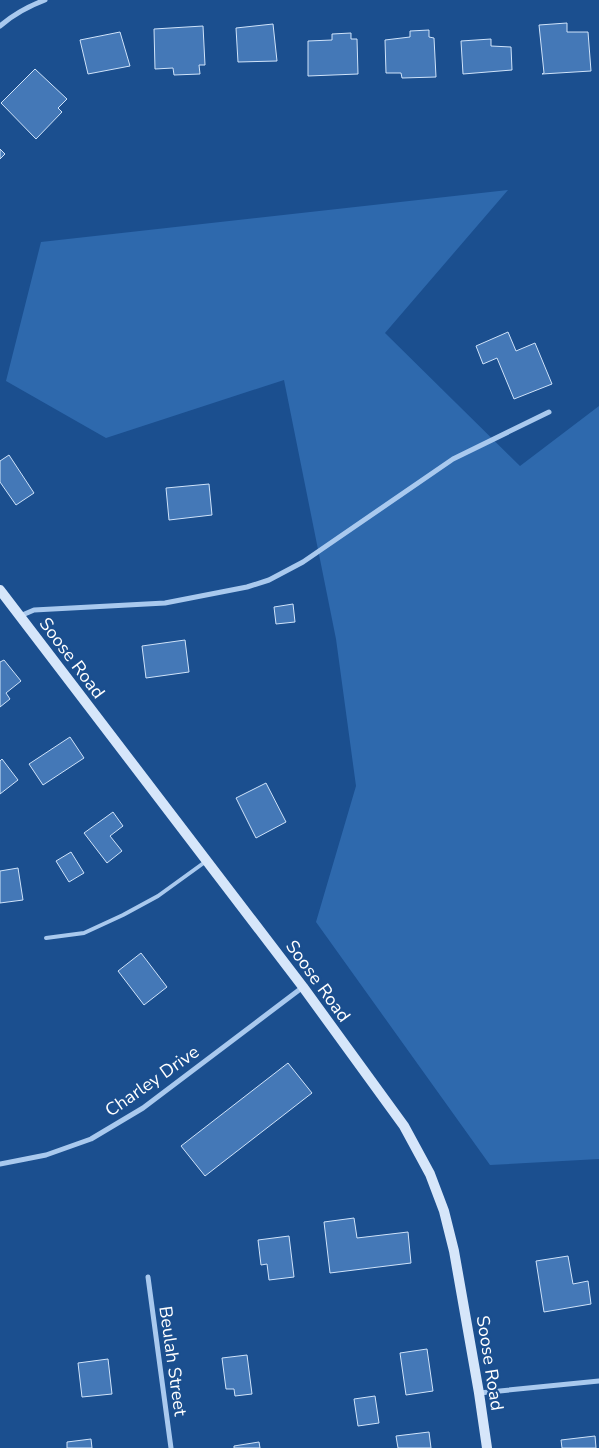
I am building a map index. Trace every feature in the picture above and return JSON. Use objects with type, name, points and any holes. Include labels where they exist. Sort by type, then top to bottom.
[{"type":"street","points":[[0,26],[10,17],[45,0]]},
{"type":"street","points":[[20,616],[34,610],[165,603],[247,587],[269,580],[303,562],[453,459],[548,412]]},
{"type":"street","name":"Soose Road","points":[[0,590],[303,987],[404,1126],[430,1174],[444,1211],[454,1251],[479,1393],[486,1448]]},
{"type":"street","name":"Charley Drive","points":[[0,1164],[46,1155],[91,1139],[143,1108],[303,987]]},
{"type":"street","name":"Beulah Street","points":[[148,1277],[171,1448]]},
{"type":"street","points":[[479,1393],[599,1381]]},
{"type":"lane","points":[[46,938],[84,933],[123,915],[158,896],[207,861]]},
{"type":"shaded area","points":[[508,190],[385,333],[520,466],[599,406],[599,1159],[490,1165],[316,922],[356,786],[336,639],[284,380],[106,438],[6,381],[41,242]]},
{"type":"building","points":[[567,23],[567,32],[588,32],[591,71],[542,74],[544,73],[539,25]]},
{"type":"building","points":[[273,24],[277,61],[238,62],[236,28]]},
{"type":"building","points":[[203,26],[205,65],[199,65],[200,74],[174,75],[173,68],[155,69],[154,29]]},
{"type":"building","points":[[429,30],[429,37],[434,38],[436,77],[402,78],[401,73],[386,73],[385,40],[410,37],[410,31]]},
{"type":"building","points":[[120,32],[130,66],[88,74],[80,40]]},
{"type":"building","points":[[351,33],[351,39],[357,39],[358,74],[308,76],[308,41],[332,40],[332,34]]},
{"type":"building","points":[[491,39],[491,46],[511,47],[512,70],[463,74],[461,41]]},
{"type":"building","points":[[35,69],[67,99],[58,108],[62,112],[36,139],[1,103]]},
{"type":"building","points":[[0,149],[5,154],[0,159]]},
{"type":"building","points":[[508,332],[516,351],[535,343],[552,384],[514,399],[497,358],[483,364],[476,346]]},
{"type":"building","points":[[9,455],[34,493],[16,505],[0,482],[0,461]]},
{"type":"building","points":[[209,484],[212,515],[169,520],[166,488]]},
{"type":"building","points":[[293,604],[295,622],[276,624],[274,607]]},
{"type":"building","points":[[185,640],[189,672],[146,678],[142,646]]},
{"type":"building","points":[[4,660],[21,681],[6,693],[10,699],[0,707],[0,662]]},
{"type":"building","points":[[70,737],[84,758],[43,785],[29,764]]},
{"type":"building","points":[[2,759],[18,780],[0,794],[0,761]]},
{"type":"building","points":[[266,783],[286,822],[256,838],[236,798]]},
{"type":"building","points":[[113,812],[123,826],[110,836],[122,851],[107,863],[84,833]]},
{"type":"building","points":[[71,852],[84,873],[69,882],[56,861]]},
{"type":"building","points":[[18,868],[23,900],[0,903],[0,871]]},
{"type":"building","points":[[141,953],[167,987],[144,1005],[118,971]]},
{"type":"building","points":[[288,1063],[312,1093],[205,1176],[181,1146]]},
{"type":"building","points":[[354,1218],[357,1238],[408,1232],[411,1263],[330,1273],[324,1222]]},
{"type":"building","points":[[289,1236],[294,1277],[269,1280],[267,1264],[261,1265],[258,1240]]},
{"type":"building","points":[[568,1256],[573,1284],[588,1281],[591,1304],[544,1312],[536,1261]]},
{"type":"building","points":[[427,1349],[433,1391],[406,1395],[400,1353]]},
{"type":"building","points":[[247,1355],[252,1394],[235,1396],[234,1389],[226,1389],[222,1358]]},
{"type":"building","points":[[108,1359],[112,1394],[82,1397],[78,1363]]},
{"type":"building","points":[[375,1396],[379,1423],[358,1426],[354,1399]]},
{"type":"building","points":[[429,1432],[431,1448],[398,1448],[396,1436]]},
{"type":"building","points":[[595,1436],[596,1448],[562,1448],[561,1440]]},
{"type":"building","points":[[91,1439],[92,1448],[67,1448],[67,1442]]},
{"type":"building","points":[[259,1442],[260,1448],[234,1448],[234,1446]]}]
